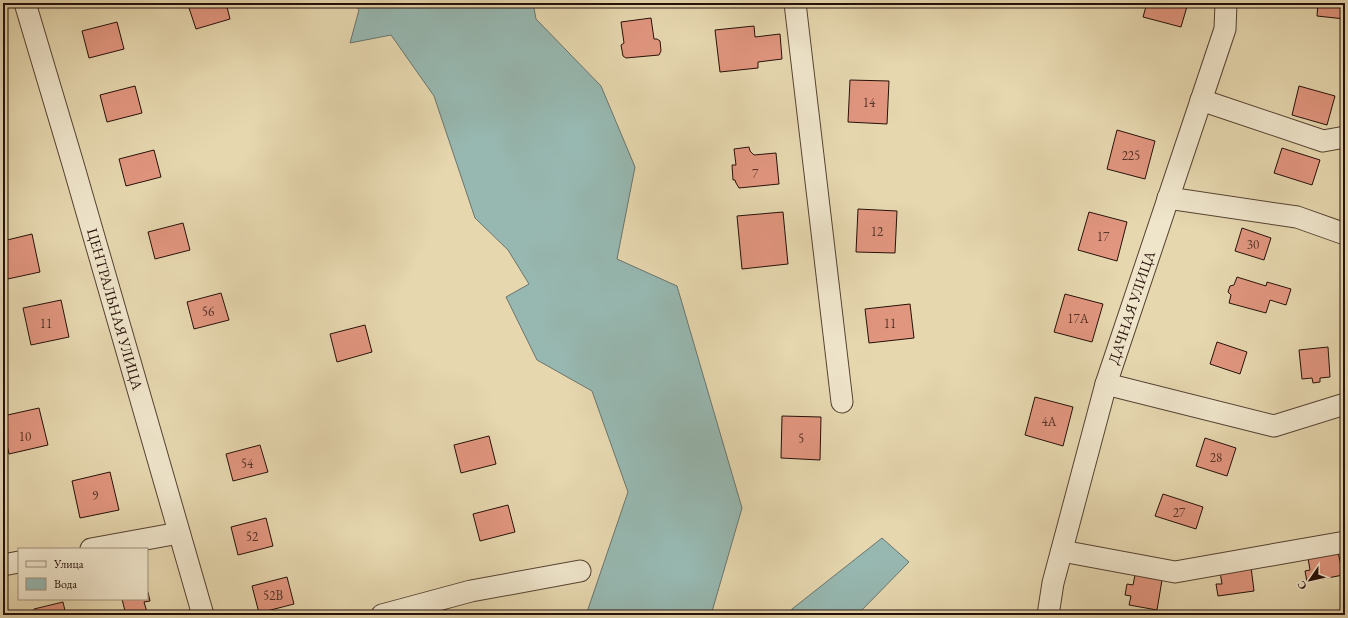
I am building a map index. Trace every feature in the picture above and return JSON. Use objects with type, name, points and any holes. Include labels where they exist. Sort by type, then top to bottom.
[{"type":"street","name":"ЦЕНТРАЛЬНАЯ УЛИЦА","points":[[25,3],[203,615]]},
{"type":"street","points":[[794,3],[842,402]]},
{"type":"street","name":"ДАЧНАЯ УЛИЦА","points":[[1048,615],[1053,583],[1106,384],[1224,29],[1226,3]]},
{"type":"street","points":[[1201,100],[1323,141],[1345,137]]},
{"type":"street","points":[[1168,198],[1297,218],[1345,234]]},
{"type":"street","points":[[1106,384],[1274,426],[1345,404]]},
{"type":"street","points":[[96,548],[179,533]]},
{"type":"street","points":[[1062,551],[1175,572],[1345,542]]},
{"type":"street","points":[[3,565],[18,562]]},
{"type":"street","points":[[382,615],[471,591],[580,570]]},
{"type":"water","points":[[353,3],[533,3],[536,19],[601,86],[635,167],[617,259],[677,286],[742,508],[711,615],[586,615],[628,492],[592,391],[537,360],[506,297],[529,284],[508,250],[475,218],[434,96],[391,35],[350,43],[359,10]]},
{"type":"water","points":[[882,538],[909,562],[857,615],[789,615],[792,609]]},
{"type":"building","points":[[196,3],[226,3],[230,19],[196,29],[188,5]]},
{"type":"building","points":[[1147,3],[1188,3],[1181,27],[1143,17]]},
{"type":"building","points":[[1318,3],[1345,3],[1345,19],[1317,16]]},
{"type":"building","points":[[651,18],[654,39],[660,41],[661,51],[659,55],[626,58],[623,56],[621,45],[624,43],[621,22]]},
{"type":"building","points":[[117,22],[124,49],[89,58],[82,31]]},
{"type":"building","points":[[754,26],[755,37],[780,34],[782,59],[758,62],[758,68],[720,72],[715,30]]},
{"type":"building","points":[[850,80],[889,81],[887,124],[848,122]]},
{"type":"building","points":[[135,86],[142,113],[107,122],[100,95]]},
{"type":"building","points":[[1299,86],[1335,96],[1327,125],[1292,115]]},
{"type":"building","points":[[1117,130],[1155,141],[1145,179],[1107,169]]},
{"type":"building","points":[[749,147],[750,151],[754,155],[776,153],[779,184],[739,188],[735,180],[733,180],[732,165],[736,165],[734,149]]},
{"type":"building","points":[[1282,148],[1320,160],[1312,185],[1274,173]]},
{"type":"building","points":[[154,150],[161,177],[126,186],[119,159]]},
{"type":"building","points":[[858,209],[897,211],[895,253],[856,252]]},
{"type":"building","points":[[783,212],[788,264],[742,269],[737,216]]},
{"type":"building","points":[[1089,212],[1127,222],[1117,261],[1078,250]]},
{"type":"building","points":[[183,223],[190,250],[155,259],[148,232]]},
{"type":"building","points":[[1242,228],[1271,238],[1264,260],[1235,251]]},
{"type":"building","points":[[32,234],[40,272],[3,280],[3,241]]},
{"type":"building","points":[[1237,277],[1266,286],[1267,282],[1291,289],[1286,305],[1270,300],[1266,313],[1229,303],[1231,295],[1228,292],[1230,286],[1234,285]]},
{"type":"building","points":[[221,293],[229,320],[194,329],[187,302]]},
{"type":"building","points":[[1065,294],[1103,304],[1092,342],[1054,332]]},
{"type":"building","points":[[61,300],[69,337],[31,345],[23,308]]},
{"type":"building","points":[[910,304],[914,338],[869,343],[865,309]]},
{"type":"building","points":[[365,325],[372,352],[337,362],[330,334]]},
{"type":"building","points":[[1217,342],[1247,352],[1240,374],[1210,364]]},
{"type":"building","points":[[1328,347],[1330,377],[1320,378],[1320,382],[1313,383],[1312,378],[1302,379],[1299,350]]},
{"type":"building","points":[[1035,397],[1073,407],[1063,446],[1025,435]]},
{"type":"building","points":[[39,408],[48,445],[9,454],[3,426],[3,416]]},
{"type":"building","points":[[782,416],[821,417],[820,460],[781,458]]},
{"type":"building","points":[[489,436],[496,464],[461,473],[454,445]]},
{"type":"building","points":[[1205,438],[1236,448],[1227,476],[1196,466]]},
{"type":"building","points":[[260,445],[268,472],[233,481],[226,454]]},
{"type":"building","points":[[110,472],[119,510],[80,518],[72,481]]},
{"type":"building","points":[[1163,494],[1203,507],[1196,529],[1155,516]]},
{"type":"building","points":[[508,505],[515,532],[480,541],[473,514]]},
{"type":"building","points":[[266,518],[273,546],[238,555],[231,527]]},
{"type":"building","points":[[1338,552],[1343,575],[1307,582],[1305,571],[1310,570],[1308,558]]},
{"type":"building","points":[[1251,567],[1254,591],[1218,596],[1216,584],[1222,584],[1220,572]]},
{"type":"building","points":[[1135,575],[1162,580],[1157,610],[1129,605],[1131,596],[1125,595],[1127,584],[1133,585]]},
{"type":"building","points":[[287,577],[294,604],[259,613],[252,586]]},
{"type":"building","points":[[148,592],[150,601],[144,602],[147,612],[135,615],[126,615],[122,600],[148,600]]},
{"type":"building","points":[[63,602],[66,615],[35,615],[34,609]]},
{"type":"building","points":[[4,604],[7,615],[3,615]]},
{"type":"building","points":[[446,609],[448,615],[424,615]]}]
